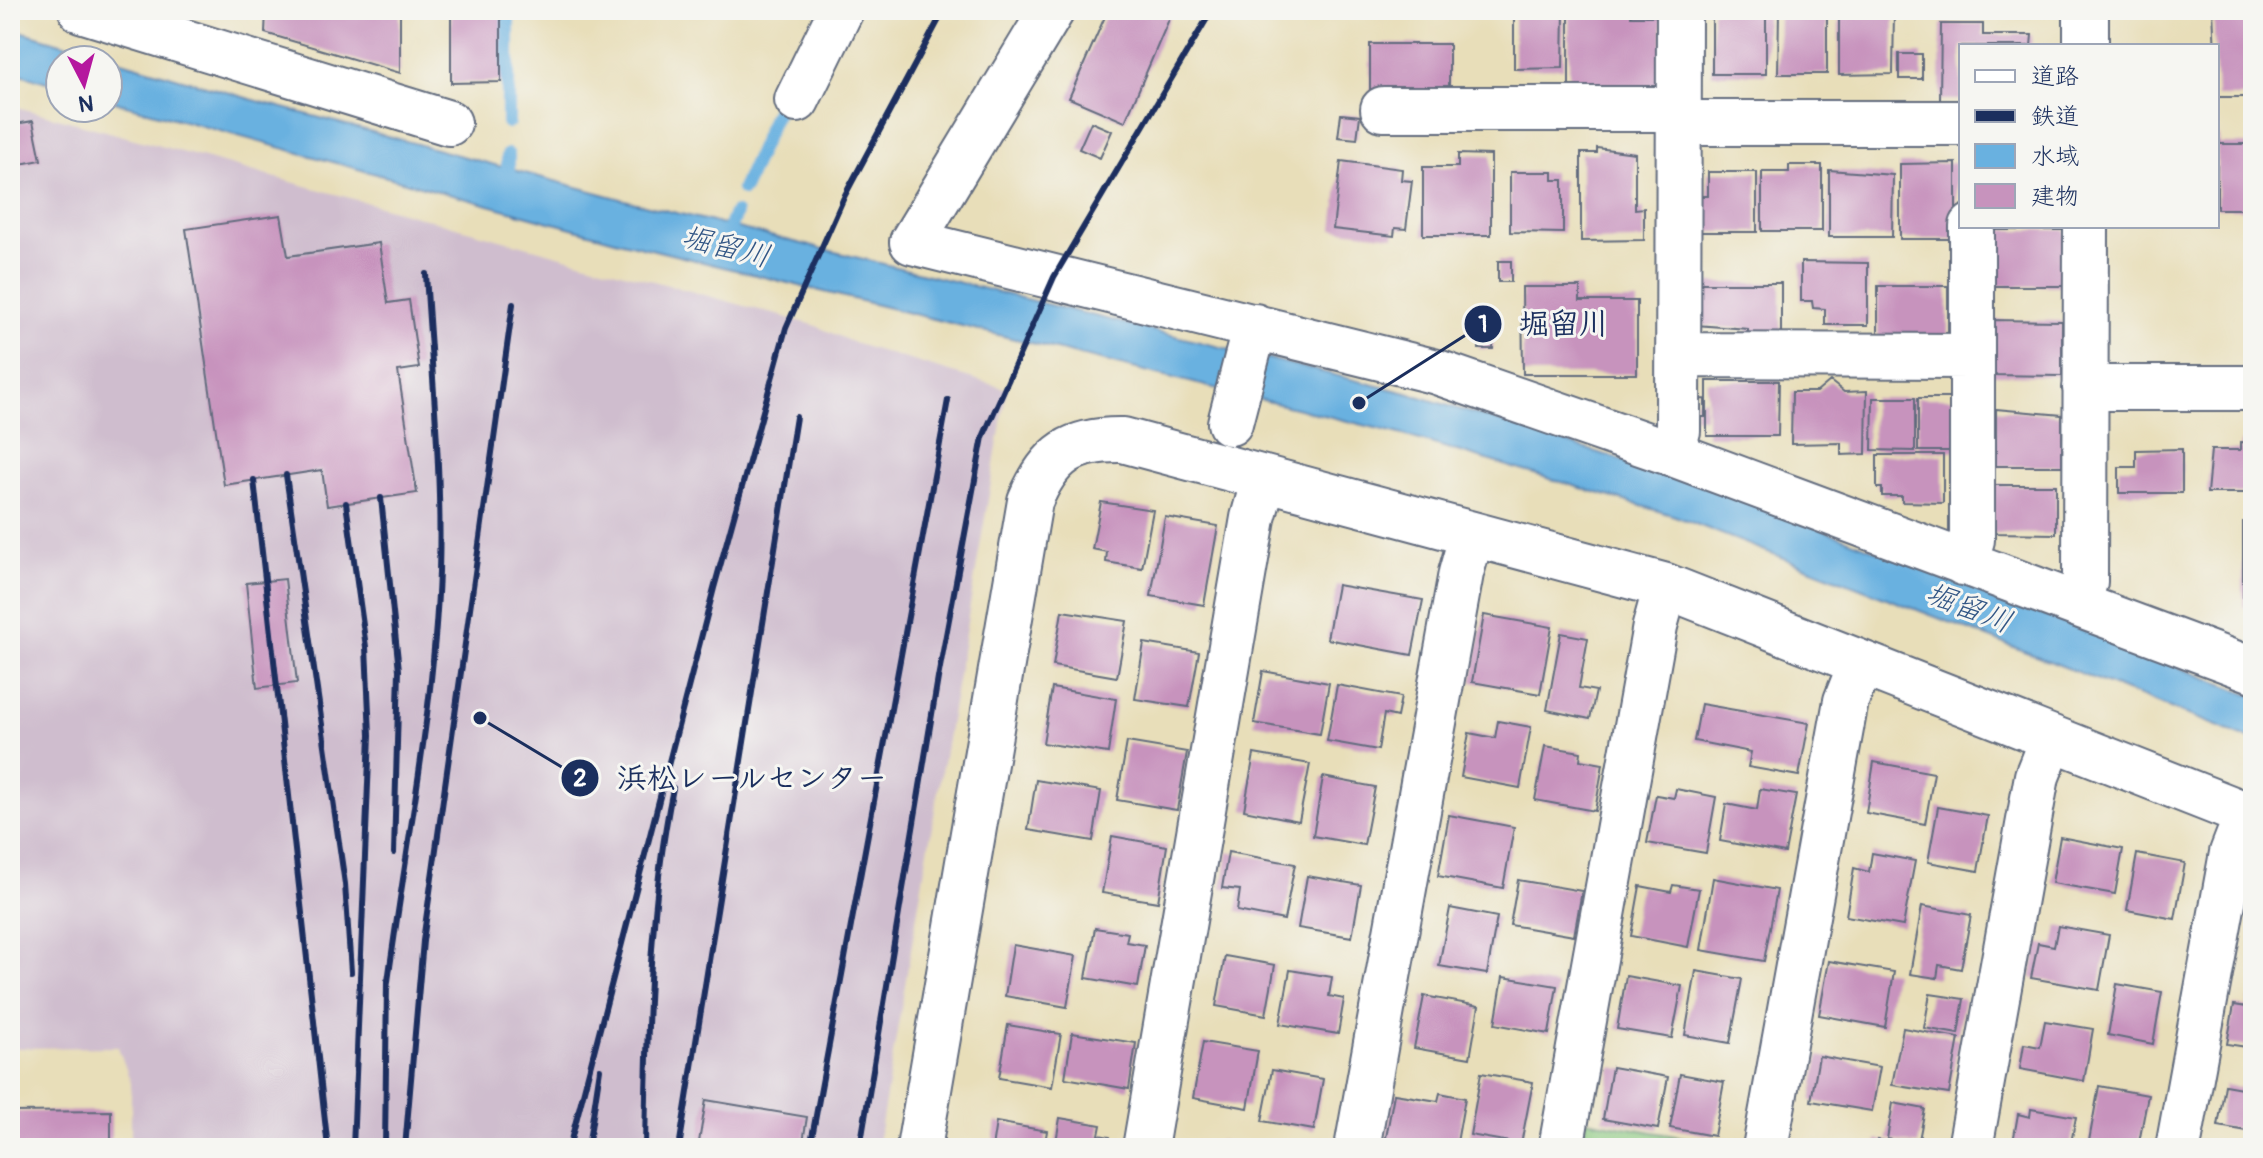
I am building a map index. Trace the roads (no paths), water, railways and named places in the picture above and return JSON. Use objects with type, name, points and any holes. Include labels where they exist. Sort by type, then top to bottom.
[{"type":"street","points":[[797,100],[841,10]]},
{"type":"street","points":[[1052,10],[912,242],[1253,333],[1437,372],[1670,453],[2253,670]]},
{"type":"street","points":[[1670,453],[1678,431],[1679,10]]},
{"type":"street","points":[[2086,10],[2086,44]]},
{"type":"street","points":[[97,12],[449,123]]},
{"type":"street","points":[[1383,109],[1959,123]]},
{"type":"street","points":[[1963,563],[1972,540],[1972,228]]},
{"type":"street","points":[[2076,604],[2085,582],[2086,228]]},
{"type":"street","points":[[1230,423],[1253,333]]},
{"type":"street","points":[[1678,355],[1972,356]]},
{"type":"street","points":[[2085,388],[2253,388]]},
{"type":"street","points":[[919,1148],[1030,501],[1042,473],[1064,451],[1093,440],[1123,440],[1666,586],[2250,816],[2232,853],[2178,1148]]},
{"type":"street","points":[[1145,1148],[1251,534],[1264,479]]},
{"type":"street","points":[[1357,1148],[1461,573],[1472,534]]},
{"type":"street","points":[[1561,1148],[1655,626],[1666,586]]},
{"type":"street","points":[[1765,1148],[1846,701],[1861,663]]},
{"type":"street","points":[[1970,1148],[2037,776],[2052,738]]},
{"type":"water","points":[[10,28],[64,44],[44,44],[44,81],[10,71]]},
{"type":"water","points":[[124,62],[250,99],[636,203],[1411,394],[1730,494],[2253,696],[2253,740],[1675,516],[1400,434],[626,243],[124,104]]},
{"type":"waterway","points":[[508,10],[508,122]]},
{"type":"waterway","points":[[743,189],[777,110]]},
{"type":"waterway","points":[[508,155],[508,186]]},
{"type":"waterway","points":[[724,243],[735,213]]},
{"type":"railway","points":[[569,1148],[714,588],[786,328],[845,195],[944,10]]},
{"type":"railway","points":[[860,1148],[938,678],[983,437],[1054,277],[1212,10]]},
{"type":"railway","points":[[387,989],[425,729],[439,572],[438,460],[426,274]]},
{"type":"railway","points":[[405,1148],[423,941],[513,304]]},
{"type":"railway","points":[[810,1148],[948,400]]},
{"type":"railway","points":[[679,1148],[796,417]]},
{"type":"railway","points":[[286,475],[345,884],[351,972]]},
{"type":"railway","points":[[254,480],[328,1148]]},
{"type":"railway","points":[[381,498],[399,670],[394,853]]},
{"type":"railway","points":[[346,503],[366,647],[370,735],[353,1148]]},
{"type":"railway","points":[[645,1148],[648,1012],[654,922],[673,788]]},
{"type":"railway","points":[[385,1148],[387,981]]},
{"type":"railway","points":[[588,1148],[600,1069]]},
{"type":"place","name":"堀留川","points":[[1359,403]]},
{"type":"place","name":"浜松レールセンター","points":[[480,718]]}]
